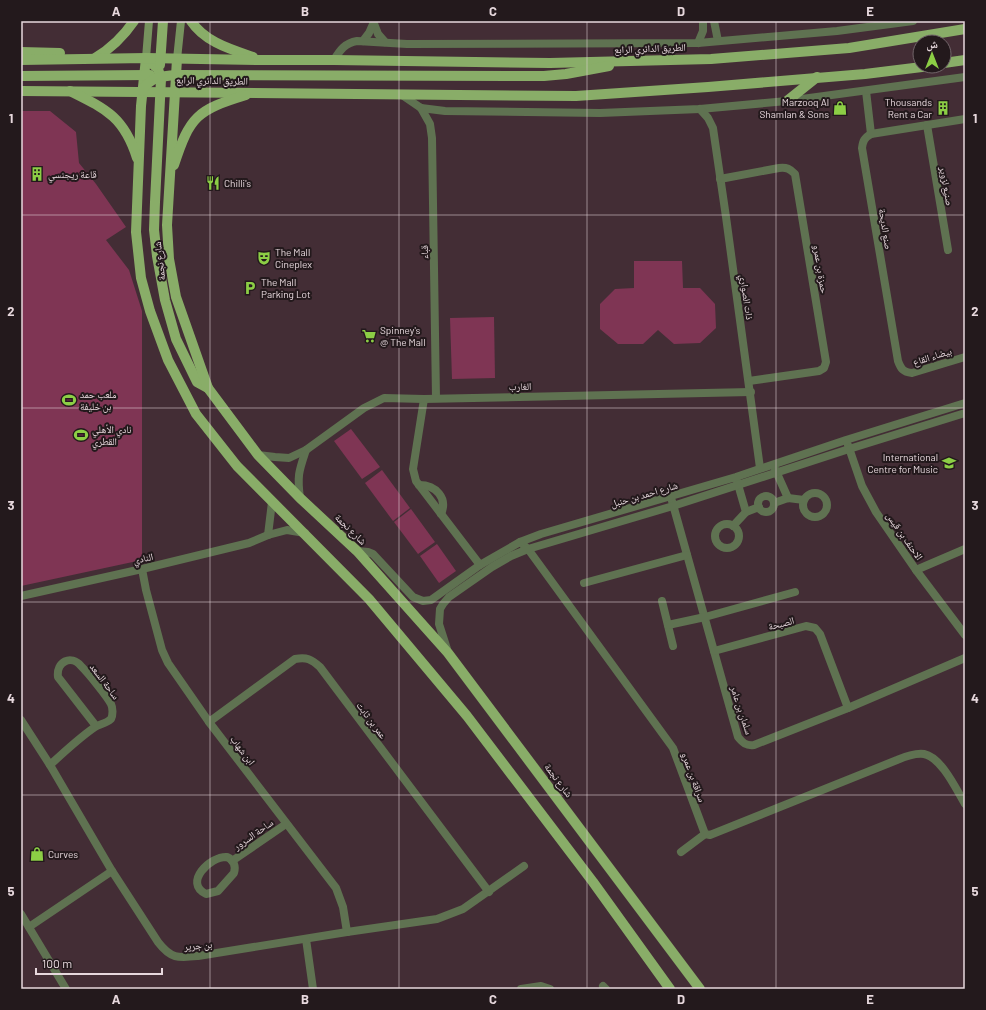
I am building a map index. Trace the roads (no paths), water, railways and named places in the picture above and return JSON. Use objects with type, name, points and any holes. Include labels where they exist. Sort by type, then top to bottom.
[{"type":"main road","points":[[94,58],[106,51],[119,40],[134,21]]},
{"type":"main road","name":"شارع نجمة","points":[[149,21],[142,91],[138,163],[136,232],[141,278],[150,311],[168,360],[196,414],[237,466],[369,599],[467,716],[593,882],[670,989]]},
{"type":"main road","points":[[163,21],[160,58],[161,91],[154,230],[157,256],[164,300],[176,339],[197,382],[208,388]]},
{"type":"main road","name":"شارع نجمة","points":[[181,21],[177,59],[167,225],[170,259],[176,297],[208,388],[258,454],[300,498],[357,551],[448,653],[700,989]]},
{"type":"main road","points":[[190,21],[200,33],[209,39],[260,60]]},
{"type":"main road","name":"الطريق الدائري الرابع","points":[[21,60],[160,58],[550,63],[711,59],[849,48],[965,29]]},
{"type":"main road","points":[[21,52],[68,53],[82,59]]},
{"type":"main road","points":[[146,58],[154,65],[167,85],[176,92]]},
{"type":"main road","points":[[142,91],[148,83],[171,68],[177,59]]},
{"type":"main road","points":[[952,62],[965,60]]},
{"type":"main road","points":[[21,76],[544,76],[583,71],[632,61]]},
{"type":"main road","name":"الطريق الدائري الرابع","points":[[21,91],[69,90],[576,96],[708,88],[817,77],[865,74],[912,68]]},
{"type":"main road","points":[[787,101],[817,77]]},
{"type":"main road","points":[[69,90],[104,109],[119,122],[127,133],[138,163]]},
{"type":"main road","points":[[169,178],[185,135],[196,118],[210,108],[256,93]]},
{"type":"street","points":[[698,43],[702,35],[703,21]]},
{"type":"street","points":[[714,21],[718,42]]},
{"type":"street","name":"الطريق الدائري الرابع","points":[[334,60],[339,51],[347,44],[363,41],[408,44],[698,43],[837,31],[913,21]]},
{"type":"street","points":[[363,41],[369,33],[373,22]]},
{"type":"street","points":[[373,22],[378,34],[385,42]]},
{"type":"street","points":[[402,95],[421,108],[445,111],[628,112],[700,109],[787,101],[965,77]]},
{"type":"street","points":[[866,91],[871,134],[965,119]]},
{"type":"street","name":"ذات الصواري","points":[[722,107],[715,117],[713,128],[760,468]]},
{"type":"street","name":"قباء","points":[[421,108],[428,117],[432,131],[436,398]]},
{"type":"street","name":"ذات الصواري","points":[[700,109],[708,118],[713,128]]},
{"type":"street","name":"صنيع لزوير","points":[[927,125],[948,250]]},
{"type":"street","name":"صنع الديحة","points":[[871,134],[865,137],[862,141],[862,148],[898,361],[900,368],[905,372]]},
{"type":"street","name":"حمزة بن عمرو","points":[[720,179],[786,167],[791,169],[795,174],[826,362],[824,368],[819,371],[749,381]]},
{"type":"street","name":"بيضاء القاع","points":[[905,372],[912,373],[920,371],[965,356]]},
{"type":"street","name":"الغارب","points":[[258,454],[275,458],[289,458],[306,450],[364,408],[384,398],[424,399],[750,392]]},
{"type":"street","points":[[424,399],[413,475],[480,565]]},
{"type":"street","name":"شارع احمد بن حنبل","points":[[357,551],[373,554],[413,597],[425,602],[431,600],[480,565],[520,542],[542,534],[736,476],[965,403]]},
{"type":"street","name":"شارع احمد بن حنبل","points":[[448,653],[439,624],[440,609],[443,604],[492,567],[511,556],[528,549],[673,506],[965,413]]},
{"type":"street","name":"الاحنف بن قيس","points":[[846,440],[868,499],[916,570],[965,635]]},
{"type":"street","points":[[300,498],[298,480],[299,470],[306,450]]},
{"type":"street","points":[[773,464],[788,498]]},
{"type":"street","points":[[736,476],[746,512]]},
{"type":"street","name":"سلمان بن عامر","points":[[671,496],[738,737],[744,744],[748,746],[754,745],[848,708],[965,658]]},
{"type":"street","points":[[733,526],[746,512],[759,507],[763,511],[768,512],[773,508],[774,503],[788,498],[804,500]]},
{"type":"street","points":[[268,536],[272,502]]},
{"type":"street","name":"النادي","points":[[21,596],[249,543],[287,530],[305,533]]},
{"type":"street","name":"سراقة بن عمرو","points":[[520,542],[528,549],[673,748],[705,834]]},
{"type":"street","points":[[916,570],[965,549]]},
{"type":"street","points":[[584,583],[687,554]]},
{"type":"street","name":"ابن شهاب","points":[[142,569],[160,642],[168,663],[209,722],[336,888],[343,907],[347,932]]},
{"type":"street","points":[[668,625],[705,617],[795,592]]},
{"type":"street","points":[[662,601],[673,646]]},
{"type":"street","name":"الصبحة","points":[[714,651],[806,626],[815,628],[820,634],[848,708]]},
{"type":"street","name":"عمر بن ثابت","points":[[209,722],[295,659],[304,657],[313,661],[320,667],[489,892]]},
{"type":"street","name":"ساحة السعد","points":[[50,765],[96,726],[102,725],[111,718],[111,703],[80,664],[72,660],[64,662],[58,668],[58,677],[96,726]]},
{"type":"street","name":"بن جرير","points":[[21,720],[50,765],[112,871],[158,942],[170,955],[184,957],[198,956],[347,932],[437,920],[463,909],[524,866]]},
{"type":"street","points":[[681,852],[705,834],[710,835],[910,756],[924,754],[934,760],[943,768],[965,804]]},
{"type":"street","name":"ساحة السرور","points":[[232,861],[286,824]]},
{"type":"street","name":"ساحة السرور","points":[[220,858],[227,858],[232,861],[235,867],[234,874],[218,891],[206,894],[199,889],[197,886],[197,878],[204,868],[220,858]]},
{"type":"street","points":[[29,927],[112,871]]},
{"type":"street","points":[[21,914],[66,989]]},
{"type":"street","points":[[306,939],[313,989]]},
{"type":"street","points":[[521,989],[541,986],[550,989]]},
{"type":"place","name":"Marzooq Al Shamlan & Sons","points":[[840,108]]},
{"type":"place","name":"Thousands Rent a Car","points":[[943,108]]},
{"type":"place","name":"قاعة ريجنسي","points":[[37,174]]},
{"type":"place","name":"Chilli's","points":[[213,183]]},
{"type":"place","name":"The Mall Cineplex","points":[[264,258]]},
{"type":"place","name":"The Mall Parking Lot","points":[[250,288]]},
{"type":"place","name":"Spinney's @ The Mall","points":[[369,336]]},
{"type":"place","name":"ملعب حمد بن خليفة","points":[[69,400]]},
{"type":"place","name":"نادي الأهلي القطري","points":[[81,435]]},
{"type":"place","name":"International Centre for Music","points":[[949,463]]},
{"type":"place","name":"Curves","points":[[37,854]]}]
